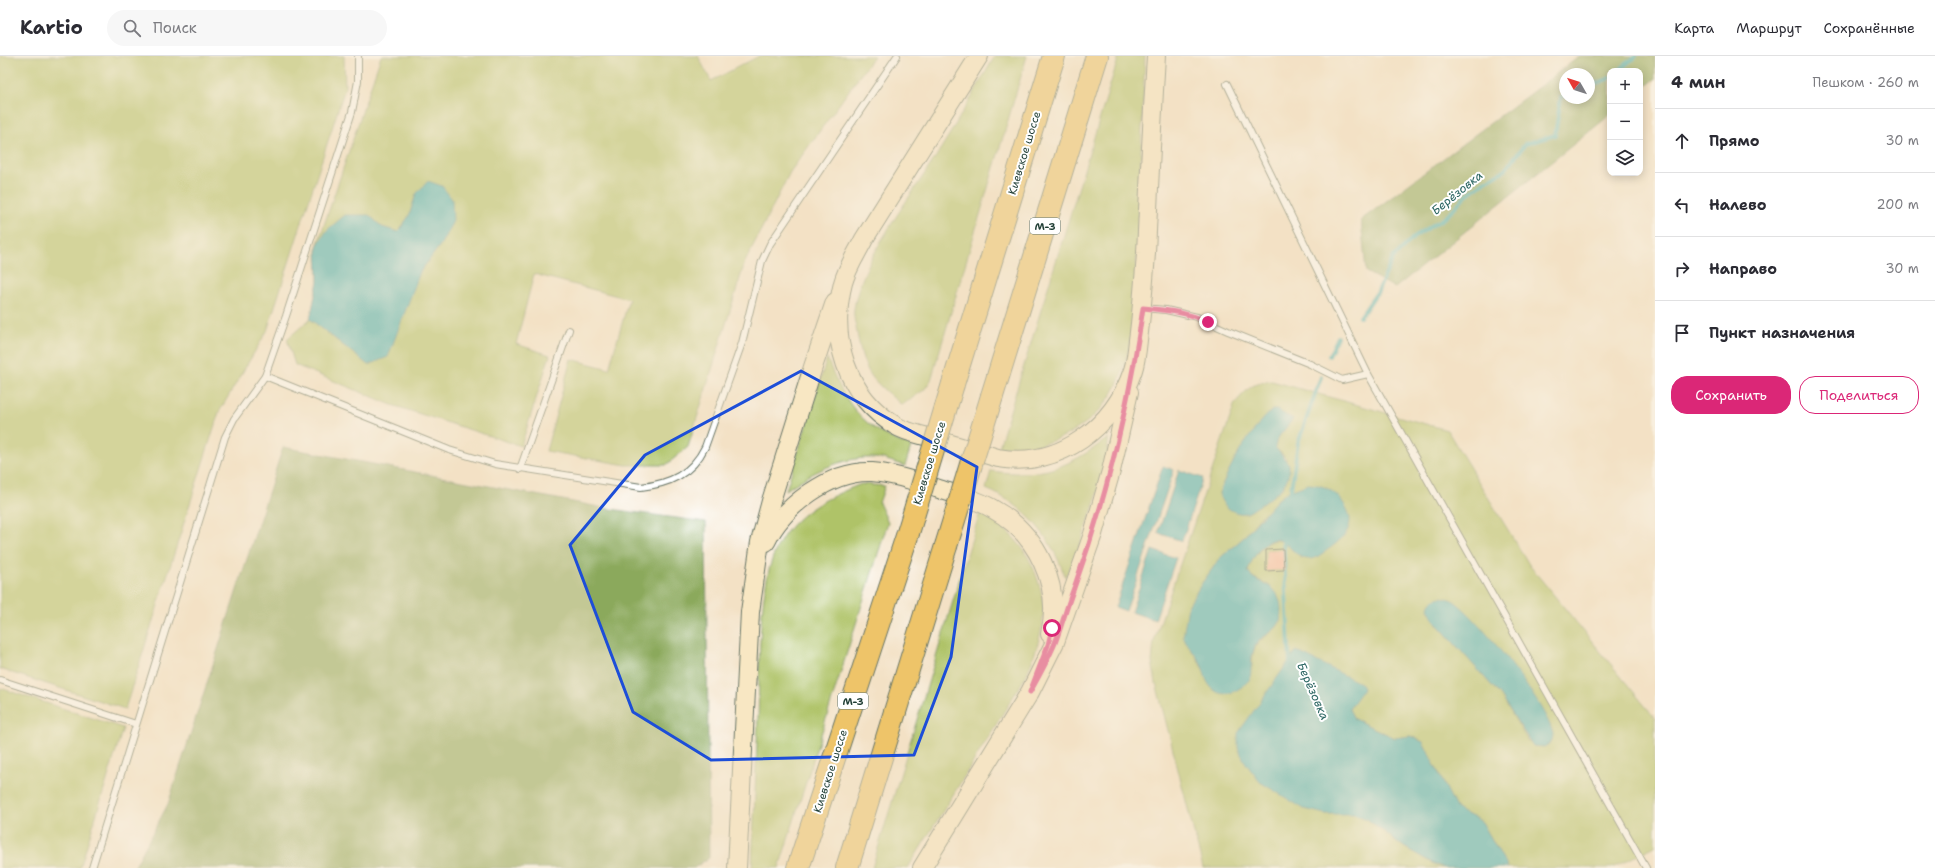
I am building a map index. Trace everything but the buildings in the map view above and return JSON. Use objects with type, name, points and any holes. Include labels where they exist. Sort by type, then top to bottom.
[{"type":"highway","name":"Киевское шоссе","points":[[798,868],[908,533],[1054,56]]},
{"type":"highway","name":"М-3","points":[[846,868],[1097,56]]},
{"type":"street","points":[[737,868],[750,612],[757,562],[771,502],[826,325],[843,283],[864,239],[979,56]]},
{"type":"street","points":[[922,868],[1045,665],[1055,642],[1093,534],[1117,445],[1133,369],[1143,308],[1156,56]]},
{"type":"street","points":[[843,283],[838,322],[841,350],[851,380],[865,398],[882,416],[897,427],[998,458],[1019,459],[1041,456],[1065,448],[1083,438],[1100,425],[1111,413],[1123,394],[1133,369]]},
{"type":"street","points":[[757,562],[774,527],[800,499],[835,480],[854,475],[871,472],[893,475],[986,505],[1009,519],[1034,546],[1049,578],[1053,603],[1052,628],[1048,645],[1030,692]]},
{"type":"lane","points":[[92,868],[225,438],[234,419],[265,376],[286,316],[352,112],[358,81],[358,56]]},
{"type":"lane","points":[[265,376],[449,450],[495,464],[641,487],[661,485],[688,470],[697,462],[705,447],[742,344],[762,261],[770,244],[897,56]]},
{"type":"lane","points":[[1228,84],[1368,374],[1646,868]]},
{"type":"lane","points":[[1143,308],[1166,310],[1197,317],[1310,364],[1342,380],[1368,374]]},
{"type":"lane","points":[[520,469],[569,330]]},
{"type":"lane","points":[[0,680],[136,724]]},
{"type":"highlighted area","points":[[801,371],[977,467],[951,657],[914,755],[711,760],[633,712],[570,545],[645,455]]},
{"type":"green space","points":[[0,56],[344,56],[345,88],[267,331],[219,412],[125,709],[0,669]]},
{"type":"green space","points":[[381,56],[698,56],[711,81],[759,56],[874,56],[790,172],[745,262],[688,447],[666,465],[626,465],[546,451],[571,359],[609,369],[629,299],[534,274],[516,344],[550,355],[521,446],[392,405],[295,365],[287,339],[310,319],[368,365],[420,272],[441,244],[416,194],[409,216],[398,232],[382,227],[369,215],[318,281],[317,246]]},
{"type":"green space","points":[[995,56],[1027,56],[931,380],[924,390],[902,405],[870,375],[866,367],[860,347],[854,315],[858,291],[875,251],[943,146]]},
{"type":"green space","points":[[1119,56],[1145,56],[1133,319],[1127,355],[1122,372],[1116,387],[1106,402],[1095,415],[1081,426],[1051,442],[1017,448],[999,447]]},
{"type":"green space","points":[[1580,56],[1655,56],[1655,79],[1643,89],[1643,68],[1607,68],[1607,117],[1395,288],[1366,272],[1361,220],[1559,72],[1559,104],[1595,104],[1595,68],[1564,68]]},
{"type":"green space","points":[[827,358],[841,389],[858,413],[880,432],[894,440],[911,446],[905,466],[884,459],[871,458],[845,461],[820,470],[786,490]]},
{"type":"green space","points":[[1272,381],[1447,430],[1530,566],[1655,718],[1655,846],[1612,868],[1508,868],[1482,822],[1456,808],[1423,742],[1411,736],[1395,738],[1354,719],[1349,709],[1351,704],[1238,748],[1245,762],[1260,782],[1325,814],[1354,813],[1367,819],[1404,847],[1434,864],[1445,868],[1203,868],[1156,683],[1152,662],[1154,641],[1235,403],[1251,387],[1259,383]],"holes":[[[1293,419],[1277,439],[1275,447],[1286,458],[1284,487],[1246,514],[1236,512],[1229,508],[1223,502],[1219,493],[1236,458],[1257,426]],[[1325,487],[1338,497],[1341,502],[1345,513],[1346,535],[1315,558],[1301,558],[1280,541],[1275,540],[1264,545],[1252,561],[1248,571],[1251,575],[1271,587],[1276,593],[1281,621],[1257,644],[1254,649],[1252,667],[1210,686],[1198,660],[1188,646],[1188,606],[1220,558],[1242,539],[1263,514]],[[1283,549],[1284,570],[1266,571],[1266,550]],[[1428,609],[1551,743],[1528,741],[1501,696],[1438,625]]]},
{"type":"green space","points":[[1108,438],[1108,450],[1105,466],[1093,508],[1078,550],[1065,577],[1053,549],[1036,524],[1013,504],[986,489],[991,471],[1009,473],[1040,472],[1080,457]]},
{"type":"green space","points":[[283,447],[610,509],[706,522],[709,858],[694,868],[134,868],[168,804]]},
{"type":"green space","points":[[861,484],[885,486],[879,503],[888,522],[779,868],[752,868],[761,626],[767,578],[773,557],[781,540],[797,520],[816,506]]},
{"type":"green space","points":[[980,512],[1010,534],[1024,551],[1035,572],[1044,609],[1041,632],[1037,647],[1026,676],[908,868],[872,868]]},
{"type":"green space","points":[[0,688],[123,728],[80,868],[0,868]]},
{"type":"water","points":[[428,181],[442,186],[452,199],[453,221],[441,244],[420,272],[388,357],[368,365],[310,319],[318,281],[317,246],[327,230],[345,215],[369,215],[382,227],[398,232],[409,216],[416,194]]},
{"type":"water","points":[[1272,410],[1277,410],[1293,419],[1277,439],[1275,447],[1289,464],[1287,480],[1278,492],[1251,511],[1246,513],[1236,512],[1231,510],[1223,503],[1219,493],[1229,470],[1241,449],[1255,429]]},
{"type":"water","points":[[1163,466],[1174,470],[1126,611],[1115,607]]},
{"type":"water","points":[[1179,470],[1203,478],[1182,541],[1158,533]]},
{"type":"water","points":[[1308,484],[1319,485],[1329,489],[1341,499],[1350,519],[1347,531],[1338,542],[1312,559],[1303,558],[1286,544],[1274,539],[1267,542],[1259,550],[1252,560],[1248,572],[1251,576],[1274,590],[1277,594],[1281,604],[1280,619],[1278,625],[1257,643],[1254,649],[1250,679],[1242,687],[1231,693],[1226,694],[1215,691],[1208,684],[1201,663],[1183,637],[1188,606],[1220,558],[1242,539],[1277,500],[1287,492]]},
{"type":"water","points":[[1152,550],[1176,558],[1155,620],[1131,612]]},
{"type":"water","points":[[1442,597],[1453,600],[1465,610],[1511,663],[1539,704],[1548,721],[1553,734],[1551,743],[1544,747],[1533,746],[1501,696],[1438,625],[1428,609],[1433,600]]},
{"type":"water","points":[[1296,651],[1360,683],[1363,688],[1362,691],[1349,709],[1354,719],[1395,738],[1410,736],[1423,742],[1456,808],[1482,822],[1508,868],[1445,868],[1434,864],[1404,847],[1367,819],[1354,814],[1325,814],[1304,809],[1260,782],[1245,762],[1238,748],[1238,733]]},
{"type":"waterway","name":"Берёзовка","points":[[1622,68],[1636,56]]},
{"type":"waterway","name":"Берёзовка","points":[[1595,84],[1607,79]]},
{"type":"waterway","name":"Берёзовка","points":[[1360,317],[1378,291],[1393,258],[1414,237],[1447,216],[1465,196],[1484,182],[1505,170],[1525,144],[1555,135],[1560,104]]},
{"type":"waterway","points":[[1329,356],[1338,337]]},
{"type":"waterway","name":"Берёзовка","points":[[1290,496],[1298,443],[1321,377]]},
{"type":"waterway","name":"Берёзовка","points":[[1283,538],[1290,665]]},
{"type":"route","points":[[1052,628],[1048,645],[1030,692],[1045,665],[1055,642],[1093,534],[1111,471],[1124,414],[1135,361],[1143,308],[1183,313],[1208,322]]}]
